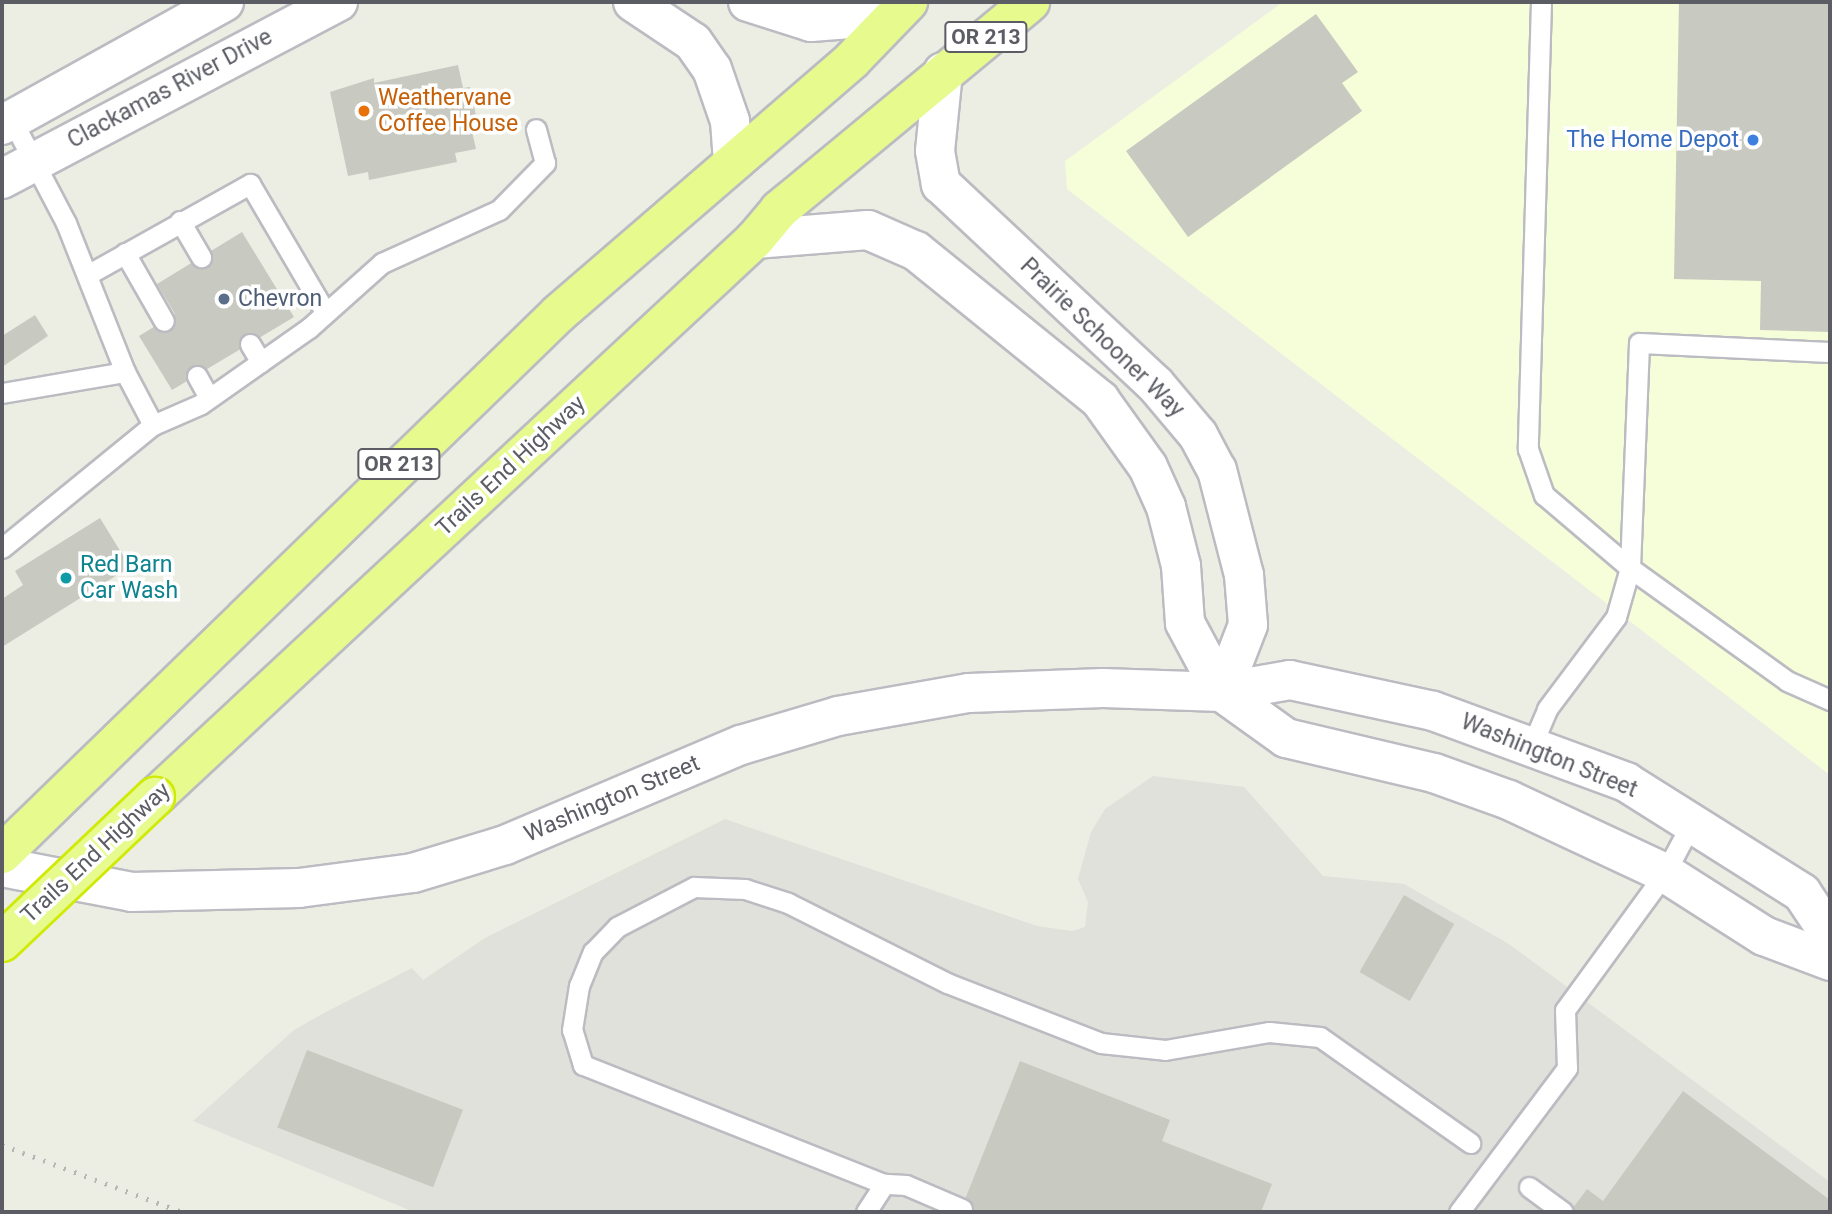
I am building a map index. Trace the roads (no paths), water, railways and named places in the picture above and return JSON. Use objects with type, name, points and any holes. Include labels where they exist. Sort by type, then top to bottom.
[{"type":"highway","name":"Trails End Highway","points":[[2,942],[755,239],[779,210],[1030,2]]},
{"type":"highway","name":"OR 213","points":[[2,854],[77,778],[558,314],[852,60],[899,9]]},
{"type":"main road","points":[[7,122],[224,2]]},
{"type":"main road","name":"Clackamas River Drive","points":[[18,170],[338,2]]},
{"type":"main road","points":[[633,2],[692,42],[712,69],[730,121],[733,162]]},
{"type":"main road","points":[[748,2],[811,22],[899,9]]},
{"type":"main road","name":"Prairie Schooner Way","points":[[943,72],[935,151],[941,184],[1155,384],[1199,435],[1217,470],[1244,575],[1248,625],[1222,692]]},
{"type":"main road","name":"Prairie Schooner Way","points":[[755,239],[868,230],[916,251],[1100,400],[1148,467],[1166,507],[1181,566],[1185,623],[1222,692]]},
{"type":"main road","name":"Washington Street","points":[[2,867],[132,892],[299,888],[413,873],[505,845],[741,744],[838,716],[902,702],[1034,689],[1222,692],[1290,680],[1433,711],[1532,745],[1626,782],[1802,893],[1830,935]]},
{"type":"main road","points":[[1222,692],[1286,738],[1484,791],[1581,829],[1665,873],[1764,936],[1830,961]]},
{"type":"lane","points":[[1541,2],[1528,449],[1544,495],[1630,568],[1787,681],[1830,700]]},
{"type":"lane","points":[[7,122],[18,170],[87,275],[125,372],[153,425]]},
{"type":"lane","points":[[2,548],[153,425],[209,398],[309,328],[324,310],[382,263],[499,210],[545,163],[536,129]]},
{"type":"lane","points":[[87,275],[250,184],[324,310]]},
{"type":"lane","points":[[180,221],[201,257]]},
{"type":"lane","points":[[125,253],[164,321]]},
{"type":"lane","points":[[1532,745],[1547,709],[1616,617],[1630,568],[1639,343],[1830,352]]},
{"type":"lane","points":[[250,344],[261,362]]},
{"type":"lane","points":[[2,393],[125,372]]},
{"type":"lane","points":[[197,376],[209,398]]},
{"type":"lane","points":[[1458,1212],[1567,1068],[1565,1010],[1665,873],[1692,822]]},
{"type":"lane","points":[[962,1209],[906,1185],[884,1184],[583,1065],[572,1030],[579,986],[593,953],[617,927],[694,887],[745,889],[788,903],[947,983],[1101,1042],[1165,1050],[1269,1032],[1320,1037],[1470,1143]]},
{"type":"lane","points":[[866,1212],[884,1184]]},
{"type":"lane","points":[[1529,1187],[1563,1212]]},
{"type":"railway","points":[[2,1145],[182,1212]]},
{"type":"place","name":"Weathervane Coffee House","points":[[364,111]]},
{"type":"place","name":"The Home Depot","points":[[1753,140]]},
{"type":"place","name":"Chevron","points":[[224,299]]},
{"type":"place","name":"Red Barn Car Wash","points":[[66,578]]}]
